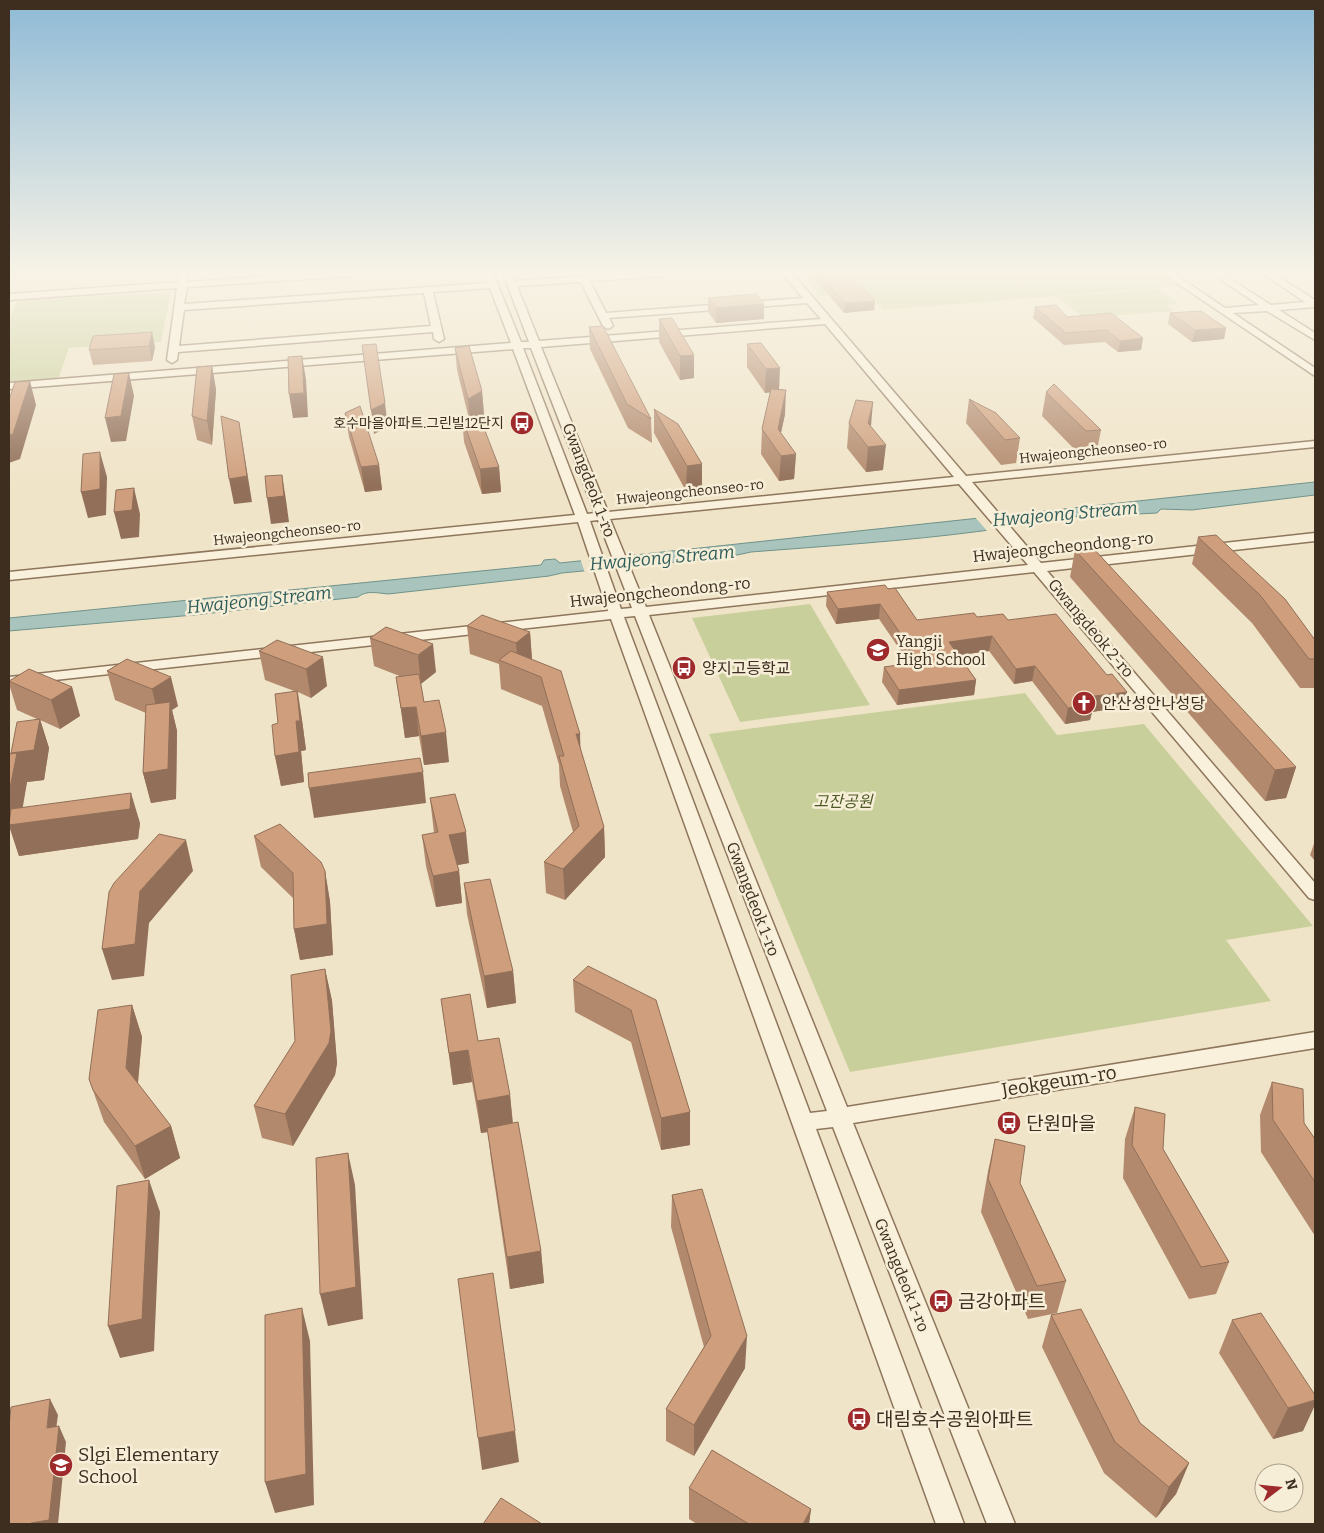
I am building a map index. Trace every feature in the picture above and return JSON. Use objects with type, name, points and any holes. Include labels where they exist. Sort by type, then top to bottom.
[{"type":"street","points":[[170,373],[175,345]]},
{"type":"street","points":[[174,349],[233,345]]},
{"type":"street","points":[[441,345],[442,351]]},
{"type":"street","name":"Gwangdeok 1-ro","points":[[516,345],[581,518],[592,542],[616,614],[950,1524]]},
{"type":"street","points":[[9,386],[525,345]]},
{"type":"street","name":"Gwangdeok 1-ro","points":[[535,345],[838,1116],[1001,1524]]},
{"type":"street","name":"Gwangdeok 2-ro","points":[[848,345],[981,503],[1039,567],[1315,894]]},
{"type":"street","points":[[1273,345],[1315,373]]},
{"type":"street","points":[[1287,345],[1315,364]]},
{"type":"street","name":"Hwajeongcheonseo-ro","points":[[9,576],[1315,444]]},
{"type":"street","name":"Hwajeongcheondong-ro","points":[[9,682],[1315,536]]},
{"type":"street","name":"Jeokgeum-ro","points":[[803,1123],[1315,1040]]},
{"type":"green space","points":[[9,345],[122,345],[69,348],[58,380],[9,384]]},
{"type":"green space","points":[[810,604],[870,705],[740,722],[692,618]]},
{"type":"green space","name":"고잔공원","points":[[1025,693],[1057,735],[1144,724],[1313,926],[1226,940],[1271,1001],[850,1072],[709,734]]},
{"type":"water","name":"Hwajeong Stream","points":[[1315,482],[1315,495],[1192,510],[1161,509],[1157,513],[1080,517],[1055,516],[994,529],[953,535],[751,552],[728,557],[562,573],[388,594],[368,593],[358,597],[194,615],[9,631],[9,618],[541,565],[544,560],[555,559],[560,563]]},
{"type":"pier","points":[[1008,512],[1018,524],[988,532],[974,516]]},
{"type":"pier","points":[[633,553],[639,568],[585,573],[580,558]]},
{"type":"building","points":[[91,345],[149,345],[149,346],[89,350]]},
{"type":"building","points":[[362,345],[376,345],[385,403],[371,410]]},
{"type":"building","points":[[598,345],[613,345],[651,419],[627,404]]},
{"type":"building","points":[[673,345],[688,345],[694,355],[680,356]]},
{"type":"building","points":[[747,345],[762,345],[780,368],[766,369]]},
{"type":"building","points":[[469,346],[482,391],[468,399],[455,348]]},
{"type":"building","points":[[302,356],[304,393],[289,394],[288,357]]},
{"type":"building","points":[[212,366],[207,421],[192,416],[197,367]]},
{"type":"building","points":[[129,373],[121,416],[105,418],[114,374]]},
{"type":"building","points":[[30,381],[13,434],[9,435],[9,400],[15,382]]},
{"type":"building","points":[[1054,384],[1101,430],[1086,431],[1046,392]]},
{"type":"building","points":[[771,389],[786,390],[778,429],[796,454],[781,456],[762,429]]},
{"type":"building","points":[[969,399],[996,413],[1020,438],[1005,440]]},
{"type":"building","points":[[856,400],[873,402],[868,423],[886,445],[868,447],[849,423]]},
{"type":"building","points":[[360,406],[379,465],[361,467],[345,413]]},
{"type":"building","points":[[654,409],[678,424],[702,464],[687,466]]},
{"type":"building","points":[[221,416],[239,422],[247,476],[229,479]]},
{"type":"building","points":[[462,417],[482,423],[499,467],[480,469]]},
{"type":"building","points":[[100,452],[100,489],[81,492],[83,454]]},
{"type":"building","points":[[282,475],[284,496],[267,498],[265,476]]},
{"type":"building","points":[[134,488],[132,510],[114,512],[116,490]]},
{"type":"building","points":[[1216,535],[1285,599],[1315,640],[1315,659],[1309,659],[1260,595],[1198,537]]},
{"type":"building","points":[[1093,548],[1296,767],[1275,770],[1075,550]]},
{"type":"building","points":[[885,585],[888,589],[895,588],[917,620],[974,613],[977,617],[1003,614],[1008,620],[1056,614],[1107,675],[1112,674],[1127,692],[1087,697],[1093,705],[1068,708],[1035,666],[1016,669],[992,636],[949,642],[976,680],[899,690],[884,667],[920,662],[880,604],[838,609],[827,592]]},
{"type":"building","points":[[482,615],[530,632],[516,643],[467,626]]},
{"type":"building","points":[[386,627],[433,644],[418,655],[370,638]]},
{"type":"building","points":[[277,640],[323,657],[306,669],[259,651]]},
{"type":"building","points":[[511,651],[561,671],[580,734],[576,734],[604,827],[563,869],[544,862],[579,826],[559,756],[564,756],[541,677],[499,660]]},
{"type":"building","points":[[127,659],[171,677],[152,689],[107,671]]},
{"type":"building","points":[[29,669],[72,687],[51,700],[9,681]]},
{"type":"building","points":[[419,674],[424,702],[439,700],[446,732],[421,736],[416,707],[401,708],[396,677]]},
{"type":"building","points":[[297,691],[300,721],[296,721],[299,752],[275,756],[272,725],[278,723],[275,694]]},
{"type":"building","points":[[170,702],[168,769],[143,773],[146,705]]},
{"type":"building","points":[[40,719],[34,750],[11,753],[17,722]]},
{"type":"building","points":[[17,753],[10,788],[9,788],[9,754]]},
{"type":"building","points":[[420,758],[423,772],[309,788],[308,773]]},
{"type":"building","points":[[131,793],[130,809],[9,825],[11,809]]},
{"type":"building","points":[[455,794],[466,832],[449,835],[459,871],[433,876],[422,835],[438,832],[430,798]]},
{"type":"building","points":[[280,824],[321,862],[325,871],[327,924],[294,929],[293,873],[254,836]]},
{"type":"building","points":[[159,834],[186,840],[140,891],[135,944],[102,949],[109,892],[114,883]]},
{"type":"building","points":[[490,879],[513,971],[484,976],[464,883]]},
{"type":"building","points":[[588,966],[656,1000],[690,1112],[661,1118],[631,1010],[573,980]]},
{"type":"building","points":[[325,969],[331,1031],[329,1043],[285,1114],[254,1106],[295,1041],[291,975]]},
{"type":"building","points":[[470,994],[478,1041],[499,1038],[510,1095],[477,1101],[468,1050],[449,1053],[441,999]]},
{"type":"building","points":[[132,1005],[126,1068],[171,1126],[135,1146],[93,1090],[89,1079],[98,1010]]},
{"type":"building","points":[[1272,1082],[1303,1089],[1304,1123],[1315,1139],[1315,1182],[1273,1120]]},
{"type":"building","points":[[1135,1107],[1165,1114],[1163,1149],[1229,1262],[1201,1267],[1132,1145]]},
{"type":"building","points":[[518,1122],[541,1251],[507,1257],[487,1128]]},
{"type":"building","points":[[995,1139],[1025,1146],[1020,1183],[1066,1281],[1037,1286],[988,1179]]},
{"type":"building","points":[[348,1153],[356,1287],[320,1294],[316,1158]]},
{"type":"building","points":[[149,1180],[142,1319],[108,1326],[117,1186]]},
{"type":"building","points":[[702,1189],[747,1336],[694,1425],[666,1409],[711,1336],[672,1195]]},
{"type":"building","points":[[493,1273],[515,1431],[478,1438],[458,1279]]},
{"type":"building","points":[[302,1308],[306,1474],[265,1482],[265,1315]]},
{"type":"building","points":[[1081,1309],[1140,1423],[1189,1463],[1169,1487],[1115,1442],[1051,1315]]},
{"type":"building","points":[[1261,1313],[1315,1395],[1315,1400],[1288,1408],[1232,1320]]},
{"type":"building","name":"Slgi Elementary School","points":[[50,1399],[47,1428],[59,1426],[49,1520],[31,1524],[9,1524],[9,1426],[11,1407]]},
{"type":"building","points":[[712,1450],[811,1509],[803,1524],[749,1524],[689,1488]]},
{"type":"building","points":[[501,1498],[542,1524],[483,1524]]},
{"type":"place","name":"호수마을아파트.그린빌12단지","points":[[522,423]]},
{"type":"place","name":"Yangji High School","points":[[878,650]]},
{"type":"place","name":"양지고등학교","points":[[684,668]]},
{"type":"place","name":"안산성안나성당","points":[[1084,703]]},
{"type":"place","name":"단원마을","points":[[1009,1123]]},
{"type":"place","name":"금강아파트","points":[[941,1301]]},
{"type":"place","name":"대림호수공원아파트","points":[[859,1419]]},
{"type":"place","name":"Slgi Elementary School","points":[[61,1465]]}]
